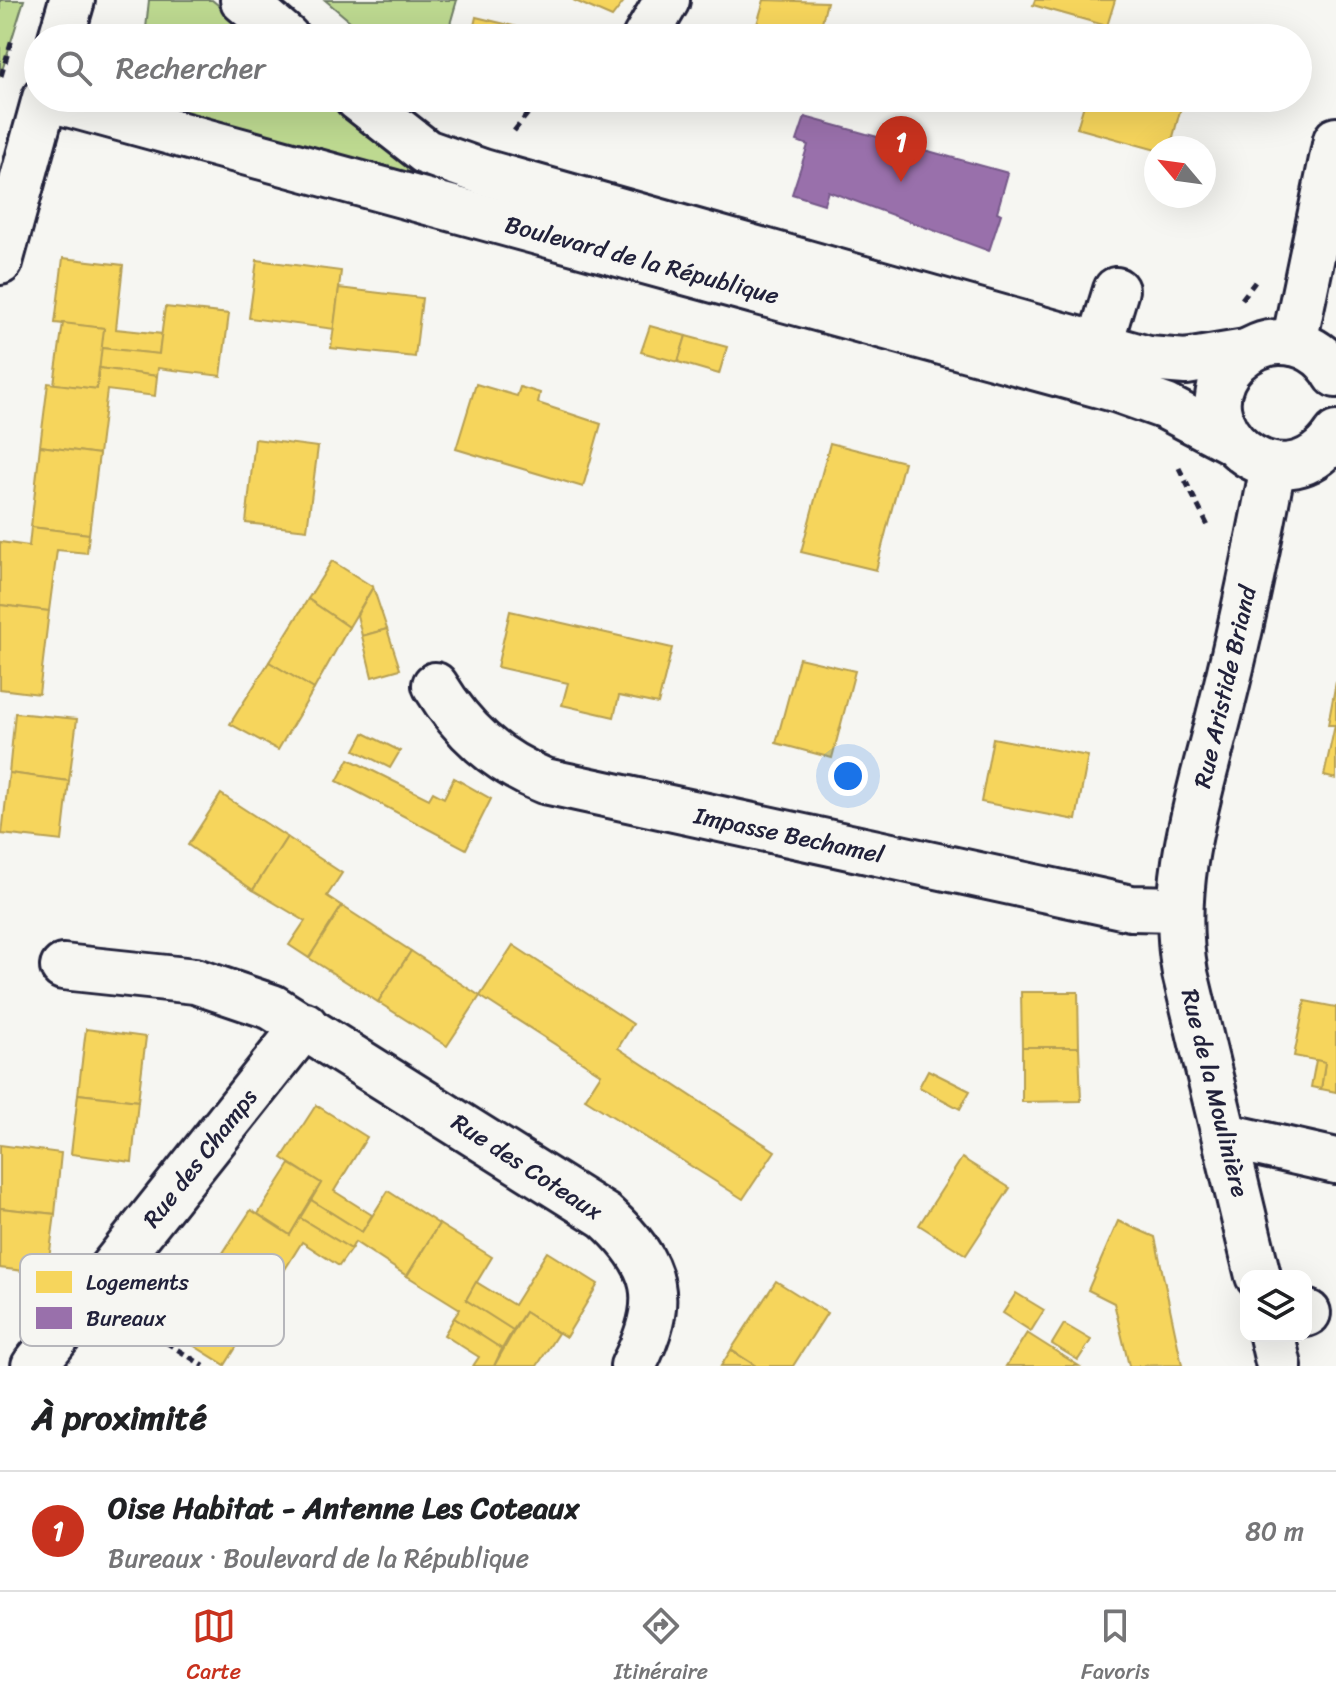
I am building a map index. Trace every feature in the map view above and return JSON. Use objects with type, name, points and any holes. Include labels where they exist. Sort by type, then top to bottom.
[{"type":"street","points":[[65,24],[72,0]]},
{"type":"street","points":[[243,0],[271,24]]},
{"type":"street","points":[[653,24],[667,0]]},
{"type":"street","name":"Boulevard de la République","points":[[0,262],[41,112]]},
{"type":"street","name":"Boulevard de la République","points":[[96,112],[1118,390],[1166,407],[1231,441],[1254,460],[1273,466]]},
{"type":"street","name":"Boulevard de la République","points":[[374,112],[410,141],[443,159],[1099,346],[1167,361],[1208,360],[1246,352],[1273,342],[1294,343]]},
{"type":"street","points":[[1335,372],[1312,350],[1294,343],[1336,140]]},
{"type":"street","points":[[1099,346],[1116,290]]},
{"type":"street","points":[[1231,441],[1219,414],[1220,394],[1231,366],[1246,352]]},
{"type":"street","points":[[1273,466],[1300,463],[1332,443]]},
{"type":"street","name":"Rue Aristide Briand","points":[[1180,909],[1196,809],[1223,701],[1273,466]]},
{"type":"street","name":"Impasse Bechamel","points":[[435,685],[454,716],[482,745],[517,770],[545,781],[1131,908],[1180,909]]},
{"type":"street","name":"Rue de la Moulinière","points":[[1180,909],[1179,935],[1185,973],[1257,1270]]},
{"type":"street","name":"Rue des Coteaux","points":[[63,967],[219,986],[272,1007],[605,1216],[627,1236],[644,1259],[655,1299],[652,1323],[633,1366]]},
{"type":"street","name":"Rue des Champs","points":[[123,1254],[305,1025]]},
{"type":"street","points":[[1226,1136],[1336,1161]]},
{"type":"street","points":[[1273,1342],[1279,1366]]},
{"type":"street","name":"Rue des Champs","points":[[34,1366],[50,1346]]},
{"type":"path","points":[[172,1346],[204,1366]]},
{"type":"green space","points":[[0,0],[24,0],[0,77]]},
{"type":"green space","points":[[149,0],[212,0],[241,24],[146,24]]},
{"type":"green space","points":[[325,0],[457,0],[450,24],[353,24]]},
{"type":"green space","points":[[164,112],[347,112],[426,178]]},
{"type":"building: Logements","points":[[573,0],[625,0],[612,17]]},
{"type":"building: Logements","points":[[764,0],[827,2],[822,24],[757,24]]},
{"type":"building: Logements","points":[[1035,0],[1115,0],[1108,24],[1033,5]]},
{"type":"building: Logements","points":[[476,17],[505,24],[474,24]]},
{"type":"building: Logements","points":[[1082,112],[1180,112],[1173,136],[1144,136],[1144,147],[1077,128]]},
{"type":"building: Logements","points":[[63,258],[123,265],[116,329],[162,334],[159,354],[101,348],[104,328],[55,323]]},
{"type":"building: Logements","points":[[257,260],[341,271],[334,329],[249,318]]},
{"type":"building: Logements","points":[[339,288],[422,298],[415,357],[331,348]]},
{"type":"building: Logements","points":[[165,307],[229,314],[221,376],[158,368],[157,376],[99,368],[101,348],[159,354]]},
{"type":"building: Logements","points":[[63,323],[104,328],[97,389],[54,384]]},
{"type":"building: Logements","points":[[650,326],[686,336],[678,362],[641,352]]},
{"type":"building: Logements","points":[[686,336],[727,347],[719,374],[678,362]]},
{"type":"building: Logements","points":[[99,368],[157,376],[155,396],[107,390],[99,454],[40,446],[48,383],[97,389]]},
{"type":"building: Logements","points":[[476,384],[517,396],[520,387],[540,393],[538,403],[601,424],[583,487],[456,449]]},
{"type":"building: Logements","points":[[255,439],[318,447],[307,530],[246,523]]},
{"type":"building: Logements","points":[[830,443],[904,462],[876,570],[801,552]]},
{"type":"building: Logements","points":[[40,446],[99,454],[89,534],[31,527]]},
{"type":"building: Logements","points":[[31,527],[89,534],[87,553],[57,550],[49,611],[0,605],[0,542],[29,546]]},
{"type":"building: Logements","points":[[332,561],[373,587],[349,627],[308,599]]},
{"type":"building: Logements","points":[[373,587],[387,629],[362,636],[357,615]]},
{"type":"building: Logements","points":[[308,599],[349,627],[314,689],[269,662]]},
{"type":"building: Logements","points":[[0,605],[49,611],[39,694],[0,689]]},
{"type":"building: Logements","points":[[510,611],[672,648],[658,704],[619,696],[614,717],[562,705],[568,683],[497,667]]},
{"type":"building: Logements","points":[[387,629],[400,669],[372,677],[362,636]]},
{"type":"building: Logements","points":[[799,658],[855,671],[832,758],[776,743]]},
{"type":"building: Logements","points":[[269,662],[314,689],[278,750],[230,724]]},
{"type":"building: Logements","points":[[1336,682],[1336,779],[1324,776],[1335,725],[1328,725]]},
{"type":"building: Logements","points":[[15,713],[77,719],[69,781],[9,773]]},
{"type":"building: Logements","points":[[364,733],[400,751],[390,768],[355,750]]},
{"type":"building: Logements","points":[[993,738],[1088,756],[1076,820],[981,802]]},
{"type":"building: Logements","points":[[349,759],[429,799],[433,792],[444,798],[454,778],[491,799],[466,849],[337,781]]},
{"type":"building: Logements","points":[[9,773],[69,781],[62,841],[2,834]]},
{"type":"building: Logements","points":[[221,794],[287,837],[253,890],[188,845]]},
{"type":"building: Logements","points":[[287,837],[342,873],[327,896],[342,906],[309,958],[289,945],[305,921],[253,890]]},
{"type":"building: Logements","points":[[342,906],[411,951],[378,1002],[309,958]]},
{"type":"building: Logements","points":[[513,945],[633,1024],[618,1048],[775,1151],[743,1199],[585,1099],[601,1074],[480,996]]},
{"type":"building: Logements","points":[[411,951],[480,996],[447,1046],[378,1002]]},
{"type":"building: Logements","points":[[1021,992],[1078,992],[1079,1047],[1022,1047]]},
{"type":"building: Logements","points":[[1305,1001],[1336,1007],[1336,1092],[1321,1089],[1325,1062],[1294,1056]]},
{"type":"building: Logements","points":[[86,1029],[146,1037],[138,1101],[78,1094]]},
{"type":"building: Logements","points":[[1022,1047],[1079,1047],[1081,1101],[1022,1102]]},
{"type":"building: Logements","points":[[1316,1060],[1325,1062],[1321,1089],[1311,1087]]},
{"type":"building: Logements","points":[[928,1070],[970,1091],[960,1109],[919,1087]]},
{"type":"building: Logements","points":[[78,1094],[138,1101],[132,1162],[71,1154]]},
{"type":"building: Logements","points":[[316,1105],[367,1137],[334,1191],[372,1215],[362,1232],[311,1200],[321,1183],[282,1158]]},
{"type":"building: Logements","points":[[0,1145],[61,1153],[55,1214],[0,1208]]},
{"type":"building: Logements","points":[[962,1158],[1010,1188],[966,1255],[919,1225]]},
{"type":"building: Logements","points":[[290,1164],[321,1183],[290,1235],[258,1214]]},
{"type":"building: Logements","points":[[388,1191],[439,1224],[407,1276],[355,1242],[351,1249],[300,1218],[311,1200],[362,1232]]},
{"type":"building: Logements","points":[[0,1208],[55,1214],[50,1254],[20,1254],[20,1271],[0,1268]]},
{"type":"building: Logements","points":[[251,1210],[290,1235],[300,1218],[351,1249],[339,1266],[302,1242],[284,1271],[284,1254],[222,1254]]},
{"type":"building: Logements","points":[[1118,1221],[1155,1237],[1182,1365],[1129,1366],[1114,1303],[1088,1290]]},
{"type":"building: Logements","points":[[439,1224],[492,1257],[466,1300],[513,1330],[502,1349],[454,1318],[460,1309],[407,1276]]},
{"type":"building: Logements","points":[[547,1252],[598,1284],[566,1337],[525,1312],[513,1330],[466,1300],[476,1282],[514,1305]]},
{"type":"building: Logements","points":[[776,1281],[827,1313],[793,1366],[756,1366],[731,1350]]},
{"type":"building: Logements","points":[[1016,1293],[1044,1310],[1031,1331],[1003,1313]]},
{"type":"building: Logements","points":[[525,1312],[558,1333],[537,1366],[494,1366]]},
{"type":"building: Logements","points":[[454,1318],[502,1349],[494,1366],[473,1366],[479,1357],[444,1335]]},
{"type":"building: Logements","points":[[1064,1324],[1091,1340],[1078,1360],[1052,1344]]},
{"type":"building: Logements","points":[[1027,1333],[1079,1366],[1006,1366]]},
{"type":"building: Logements","points":[[194,1346],[237,1346],[225,1365]]},
{"type":"building: Logements","points":[[731,1350],[756,1366],[721,1366]]},
{"type":"building: Bureaux","points":[[805,117],[1008,173],[997,212],[1001,214],[989,251],[828,191],[824,204],[792,194],[808,145],[797,141]]},
{"type":"place","name":"Oise Habitat - Antenne Les Coteaux","points":[[901,182]]}]
